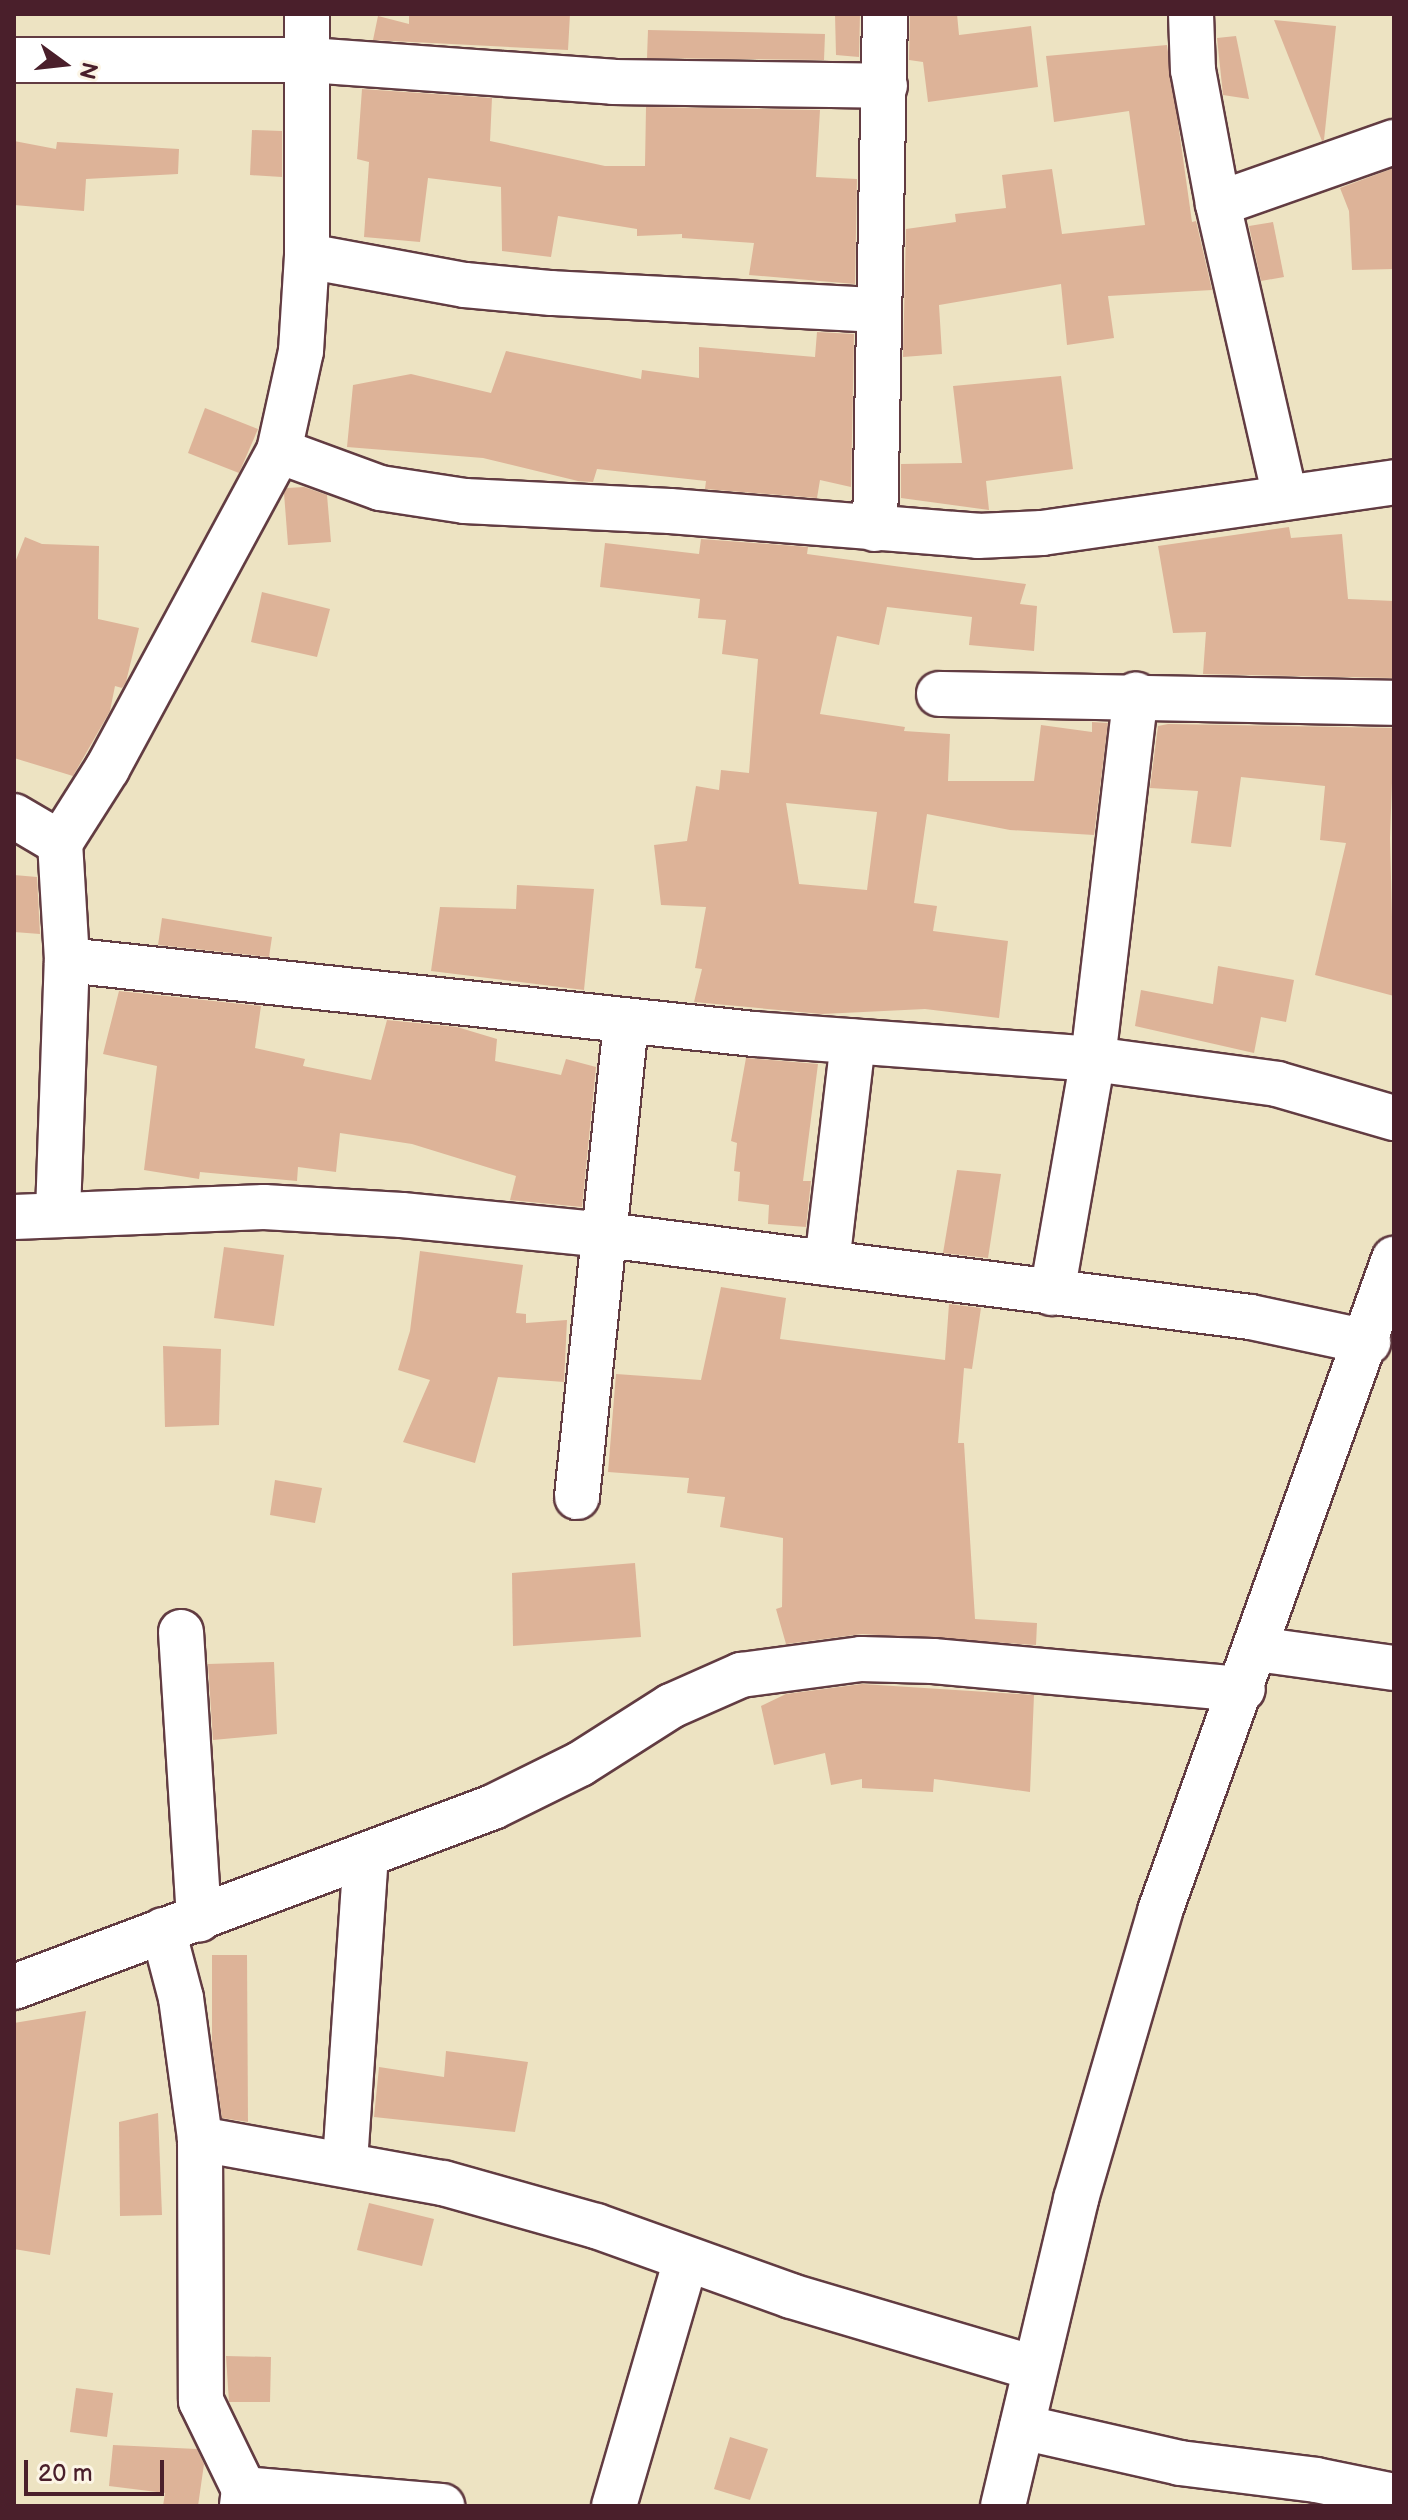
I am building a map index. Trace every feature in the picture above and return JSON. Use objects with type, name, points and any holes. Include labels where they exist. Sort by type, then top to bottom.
[{"type":"street","points":[[58,1213],[67,960],[60,843],[107,769],[279,451],[301,351],[307,256],[307,14]]},
{"type":"street","points":[[875,529],[876,310],[885,14]]},
{"type":"street","points":[[1191,14],[1193,70],[1218,204],[1285,497]]},
{"type":"street","points":[[14,60],[309,60],[597,81],[885,86]]},
{"type":"street","points":[[1218,204],[1394,142]]},
{"type":"street","points":[[307,256],[465,285],[552,293],[876,310]]},
{"type":"street","points":[[279,451],[380,488],[465,501],[670,511],[978,536],[1042,533],[1394,482]]},
{"type":"street","points":[[939,694],[1136,695],[1394,703]]},
{"type":"street","points":[[1052,1293],[1093,1059],[1136,695]]},
{"type":"street","points":[[14,816],[60,843]]},
{"type":"street","points":[[67,960],[169,967],[626,1021],[853,1042],[1093,1059],[1277,1084],[1394,1118]]},
{"type":"street","points":[[577,1497],[626,1021]]},
{"type":"street","points":[[827,1263],[853,1042]]},
{"type":"street","points":[[14,1217],[264,1207],[606,1235],[1251,1317],[1368,1342]]},
{"type":"street","points":[[1003,2506],[1034,2368],[1125,2023],[1160,1911],[1368,1342],[1394,1259]]},
{"type":"street","points":[[181,1632],[181,1998],[200,2139],[201,2401],[243,2498],[442,2506]]},
{"type":"street","points":[[14,1987],[493,1807],[580,1764],[671,1706],[741,1675],[861,1659],[1250,1669],[1394,1668]]},
{"type":"street","points":[[345,2162],[366,1857]]},
{"type":"street","points":[[200,2139],[345,2162],[581,2222],[791,2296],[1034,2368]]},
{"type":"street","points":[[614,2506],[686,2259]]},
{"type":"street","points":[[1022,2427],[1180,2463],[1316,2480],[1394,2496]]},
{"type":"building","points":[[409,14],[570,14],[568,50],[373,40],[378,16],[409,24]]},
{"type":"building","points":[[835,14],[860,14],[859,57],[836,55]]},
{"type":"building","points":[[910,14],[957,14],[959,35],[1031,26],[1038,87],[928,102],[923,62],[909,60]]},
{"type":"building","points":[[1274,20],[1336,26],[1322,141]]},
{"type":"building","points":[[648,30],[825,34],[824,60],[647,58]]},
{"type":"building","points":[[1236,36],[1249,99],[1223,95],[1217,38]]},
{"type":"building","points":[[1167,45],[1192,222],[1196,221],[1212,290],[1108,296],[1114,338],[1067,345],[1061,284],[939,305],[942,354],[903,357],[906,229],[956,222],[955,214],[1006,208],[1002,175],[1052,169],[1062,234],[1145,225],[1129,111],[1054,122],[1046,56]]},
{"type":"building","points":[[362,89],[492,98],[490,141],[605,166],[645,166],[646,107],[820,110],[816,177],[857,179],[855,284],[749,275],[754,243],[682,238],[682,234],[637,236],[637,229],[558,216],[551,257],[502,251],[501,187],[428,178],[420,242],[364,237],[369,162],[357,159]]},
{"type":"building","points":[[252,130],[282,131],[282,177],[250,175]]},
{"type":"building","points":[[14,141],[56,149],[57,142],[179,149],[178,174],[86,179],[84,211],[14,205]]},
{"type":"building","points":[[1394,168],[1394,269],[1352,270],[1349,211],[1340,188]]},
{"type":"building","points":[[1273,222],[1284,277],[1261,281],[1249,226]]},
{"type":"building","points":[[817,332],[854,334],[851,487],[820,480],[817,498],[705,489],[706,481],[597,469],[593,482],[578,481],[483,458],[347,447],[353,385],[411,374],[491,393],[506,351],[641,379],[642,370],[699,378],[699,347],[815,357]]},
{"type":"building","points":[[1061,376],[1073,469],[986,481],[989,510],[901,498],[901,464],[962,463],[953,386]]},
{"type":"building","points":[[205,408],[258,429],[239,473],[188,453]]},
{"type":"building","points":[[304,487],[327,495],[331,542],[288,545],[284,493],[287,488]]},
{"type":"building","points":[[1289,527],[1291,538],[1342,534],[1348,599],[1394,601],[1394,678],[1203,674],[1206,632],[1173,633],[1158,546]]},
{"type":"building","points":[[25,537],[42,544],[99,546],[98,619],[139,628],[126,682],[122,688],[115,686],[110,711],[73,776],[14,758],[14,565]]},
{"type":"building","points":[[701,539],[808,547],[807,554],[1026,584],[1020,604],[1037,606],[1034,651],[969,645],[972,617],[887,607],[879,645],[837,636],[820,714],[905,727],[904,731],[950,734],[948,781],[1034,781],[1041,725],[1092,732],[1092,722],[1108,723],[1094,835],[1010,830],[927,814],[914,903],[937,906],[933,931],[1008,941],[999,1018],[925,1009],[822,1014],[694,1002],[702,969],[695,968],[706,907],[661,905],[654,845],[687,841],[696,786],[719,790],[721,770],[749,773],[758,659],[722,654],[726,620],[698,618],[700,599],[600,587],[605,543],[699,554]],"holes":[[[786,803],[877,812],[867,890],[799,884]]]},
{"type":"building","points":[[262,592],[330,609],[317,657],[251,642]]},
{"type":"building","points":[[1158,726],[1394,728],[1390,838],[1394,996],[1315,975],[1346,843],[1320,840],[1325,786],[1241,777],[1231,847],[1191,843],[1198,791],[1150,788]]},
{"type":"building","points":[[14,875],[37,877],[40,934],[14,932]]},
{"type":"building","points":[[517,885],[594,889],[584,990],[431,971],[440,907],[516,909]]},
{"type":"building","points":[[162,918],[272,937],[269,957],[158,945]]},
{"type":"building","points":[[1218,966],[1294,980],[1286,1022],[1261,1017],[1254,1053],[1135,1026],[1141,990],[1213,1004]]},
{"type":"building","points":[[119,991],[261,1006],[255,1048],[305,1059],[303,1066],[371,1080],[387,1020],[457,1027],[497,1039],[495,1061],[561,1075],[566,1059],[596,1067],[582,1207],[510,1200],[516,1176],[412,1144],[340,1133],[336,1172],[298,1167],[297,1181],[200,1172],[199,1179],[144,1170],[157,1066],[103,1054]]},
{"type":"building","points":[[746,1058],[818,1064],[803,1181],[811,1181],[806,1227],[768,1224],[769,1205],[738,1201],[740,1172],[734,1171],[737,1143],[731,1141]]},
{"type":"building","points":[[957,1170],[1001,1174],[988,1258],[943,1253]]},
{"type":"building","points":[[224,1247],[284,1255],[274,1326],[214,1318]]},
{"type":"building","points":[[420,1251],[523,1265],[516,1313],[526,1314],[526,1323],[567,1320],[564,1382],[498,1377],[475,1463],[403,1442],[430,1380],[398,1370],[410,1331]]},
{"type":"building","points":[[721,1287],[786,1298],[780,1339],[945,1360],[949,1304],[981,1308],[972,1369],[964,1368],[958,1443],[964,1443],[975,1619],[1037,1623],[1036,1645],[862,1634],[786,1644],[776,1609],[782,1607],[783,1538],[720,1527],[725,1497],[687,1493],[689,1478],[608,1472],[616,1374],[701,1380]]},
{"type":"building","points":[[163,1346],[221,1349],[219,1425],[165,1427]]},
{"type":"building","points":[[275,1480],[322,1488],[315,1523],[270,1515]]},
{"type":"building","points":[[635,1563],[641,1637],[513,1646],[512,1573]]},
{"type":"building","points":[[274,1662],[277,1734],[213,1740],[208,1664]]},
{"type":"building","points":[[862,1684],[1034,1695],[1030,1792],[934,1779],[933,1792],[862,1788],[862,1779],[831,1785],[825,1753],[774,1765],[761,1706],[786,1694]]},
{"type":"building","points":[[212,1955],[247,1955],[248,2122],[222,2118],[212,2044]]},
{"type":"building","points":[[86,2011],[50,2255],[14,2249],[14,2023]]},
{"type":"building","points":[[446,2051],[528,2062],[515,2132],[374,2117],[379,2067],[444,2077]]},
{"type":"building","points":[[158,2113],[162,2215],[120,2216],[119,2122]]},
{"type":"building","points":[[369,2203],[434,2219],[422,2266],[357,2250]]},
{"type":"building","points":[[226,2356],[271,2357],[270,2402],[229,2402]]},
{"type":"building","points":[[76,2388],[113,2393],[107,2437],[70,2432]]},
{"type":"building","points":[[730,2437],[768,2449],[750,2500],[714,2489]]},
{"type":"building","points":[[113,2445],[197,2449],[204,2464],[198,2506],[163,2506],[165,2493],[109,2486]]}]
